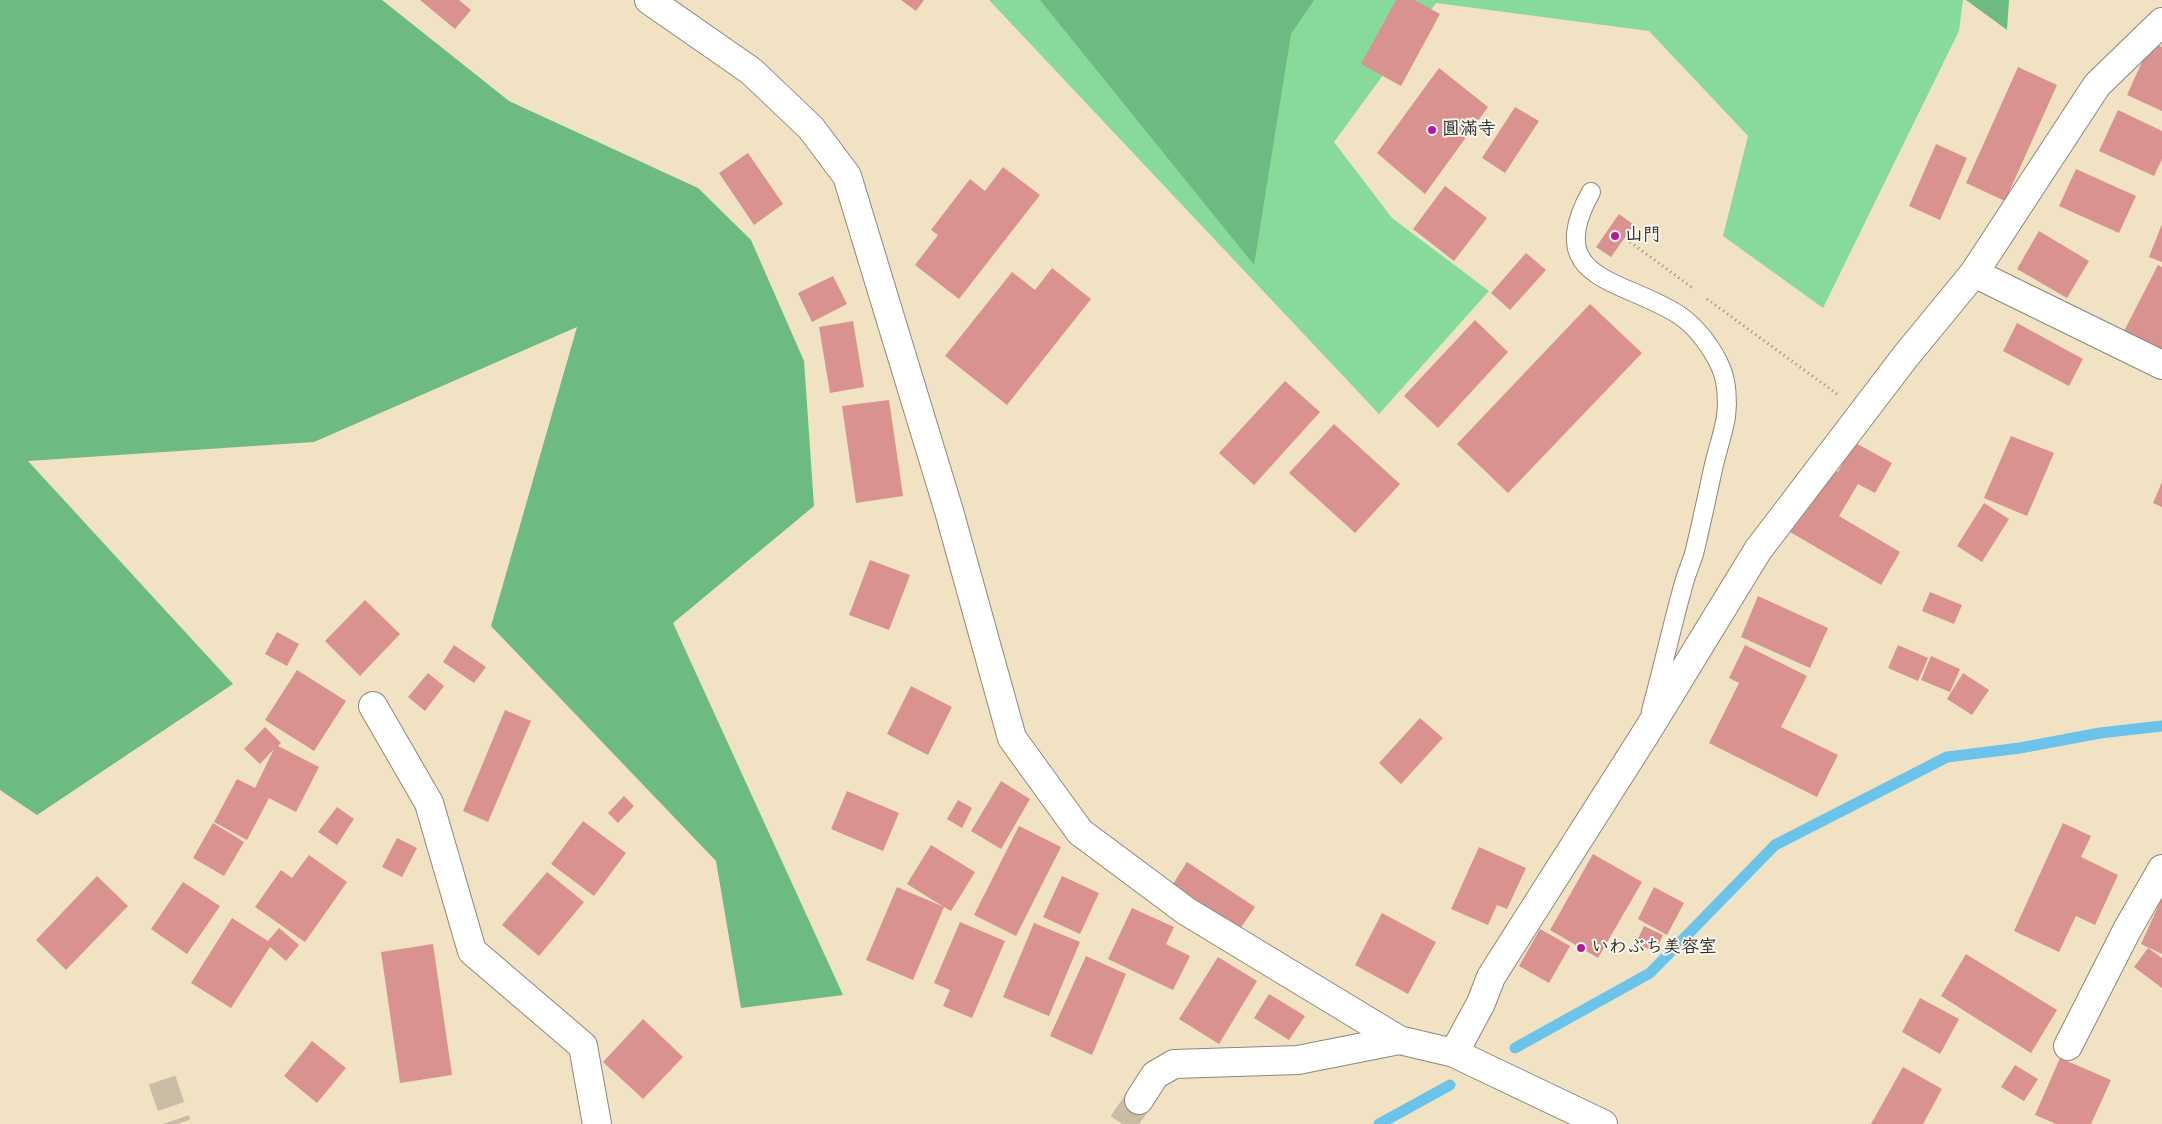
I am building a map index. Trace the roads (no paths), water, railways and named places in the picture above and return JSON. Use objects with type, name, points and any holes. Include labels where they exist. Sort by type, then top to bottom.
[{"type":"street","points":[[649,0],[750,72],[811,128],[847,176],[949,511],[1012,738],[1080,832],[1186,910],[1399,1040],[1454,1053],[1603,1124]]},
{"type":"street","points":[[1454,1053],[1481,1003],[1491,977],[1646,733],[1758,550],[1862,412],[1974,273],[2097,85],[2162,22]]},
{"type":"street","points":[[1974,273],[2162,365]]},
{"type":"street","points":[[373,706],[429,803],[472,951],[582,1046],[597,1124]]},
{"type":"street","points":[[2068,1046],[2127,930],[2162,869]]},
{"type":"street","points":[[1139,1100],[1155,1075],[1174,1064],[1298,1060],[1399,1040]]},
{"type":"lane","points":[[1591,192],[1577,219],[1575,236],[1578,255],[1602,279],[1652,300],[1680,316],[1711,350],[1721,369],[1726,391],[1724,425],[1693,554],[1682,589],[1646,733]]},
{"type":"waterway","points":[[1515,1048],[1650,973],[1775,845],[1947,757],[2020,748],[2100,733],[2162,726]]},
{"type":"waterway","points":[[1379,1124],[1450,1085]]},
{"type":"tunnel","points":[[162,1080],[177,1124]]},
{"type":"tunnel","points":[[1122,1124],[1139,1100]]},
{"type":"place","name":"圓滿寺","points":[[1432,130]]},
{"type":"place","name":"山門","points":[[1615,236]]},
{"type":"place","name":"いわぶち美容室","points":[[1581,948]]}]
